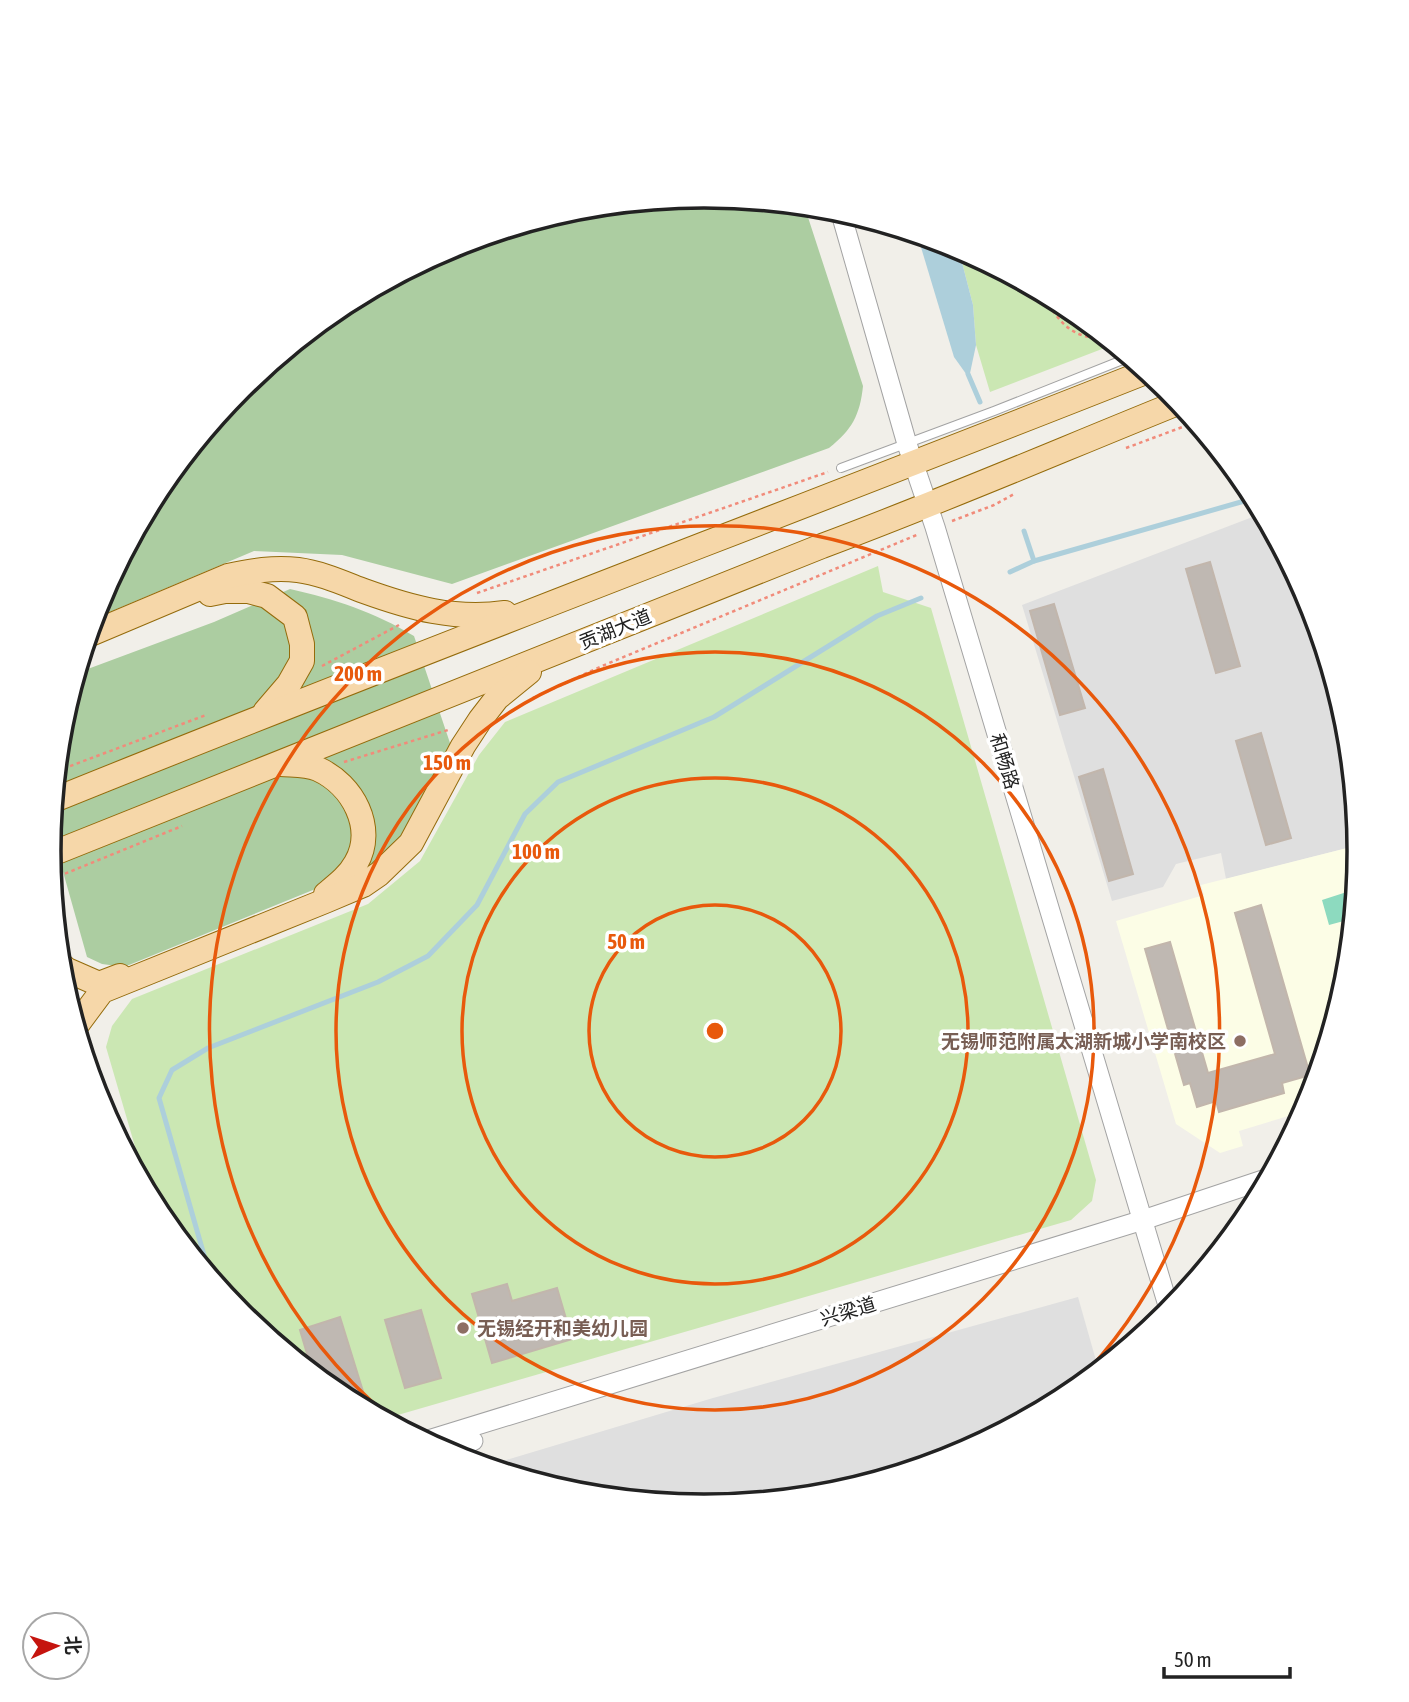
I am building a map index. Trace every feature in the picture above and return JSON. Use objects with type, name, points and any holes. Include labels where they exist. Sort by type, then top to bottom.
[{"type":"main road","points":[[64,796],[537,609],[915,452],[1137,375]]},
{"type":"main road","name":"贡湖大道","points":[[61,850],[933,504],[1169,407]]},
{"type":"main road","points":[[100,630],[229,576],[274,569],[321,575],[425,611],[466,615],[537,609]]},
{"type":"main road","points":[[97,638],[202,596],[248,591],[267,596],[295,617],[302,644],[302,661],[289,684],[259,717]]},
{"type":"main road","points":[[83,1017],[102,991],[338,896],[363,885],[379,874],[411,843],[463,746],[497,698],[552,655]]},
{"type":"main road","points":[[73,973],[99,984],[325,894],[343,880],[356,863],[363,844],[359,807],[349,792],[318,769],[277,764]]},
{"type":"street","name":"和畅路","points":[[844,223],[933,504],[1171,1293]]},
{"type":"street","name":"和畅路","points":[[854,226],[915,452]]},
{"type":"street","name":"兴梁道","points":[[458,1445],[1148,1224],[1255,1183]]},
{"type":"street","name":"兴梁道","points":[[439,1437],[1247,1196]]},
{"type":"street","name":"和畅路","points":[[1148,1224],[1166,1298]]},
{"type":"lane","points":[[841,468],[915,452],[1121,361]]},
{"type":"path","points":[[1052,310],[1057,319],[1073,330],[1091,337]]},
{"type":"shaded area","points":[[1254,517],[1299,605],[1326,685],[1342,767],[1348,848],[1226,879],[1221,853],[1176,864],[1163,887],[1112,901],[1022,605]]},
{"type":"shaded area","name":"无锡师范附属太湖新城小学南校区","points":[[1348,848],[1342,935],[1335,976],[1314,1058],[1299,1097],[1291,1115],[1239,1131],[1243,1146],[1220,1153],[1176,1124],[1116,921],[1204,895],[1201,885]]},
{"type":"shaded area","points":[[1078,1297],[1096,1361],[1062,1386],[989,1428],[911,1460],[830,1482],[747,1493],[662,1493],[579,1482],[502,1461],[713,1398]]},
{"type":"green space","points":[[704,208],[747,209],[808,216],[863,386],[854,421],[844,435],[829,448],[452,584],[342,555],[254,551],[107,613],[147,529],[194,459],[221,427],[280,367],[347,316],[383,294],[458,257],[498,242],[579,220],[662,209]]},
{"type":"green space","points":[[962,262],[1026,294],[1062,316],[1105,348],[990,392],[976,345],[973,305]]},
{"type":"green space","points":[[878,566],[883,592],[931,608],[1096,1180],[1092,1201],[1071,1220],[397,1415],[347,1386],[280,1335],[221,1275],[194,1243],[147,1173],[137,1154],[106,1047],[112,1026],[132,999],[368,904],[420,861],[479,755],[505,722]]},
{"type":"green space","points":[[290,589],[354,607],[384,620],[414,636],[451,746],[405,833],[372,866],[124,967],[102,964],[87,957],[62,867],[67,767],[88,669],[214,622]]},
{"type":"green space","points":[[1346,892],[1343,921],[1329,925],[1322,900]]},
{"type":"water","points":[[920,246],[962,262],[973,305],[976,345],[969,378],[954,357]]},
{"type":"building","points":[[1210,562],[1240,666],[1216,673],[1186,569]]},
{"type":"building","points":[[1054,604],[1085,708],[1060,715],[1030,611]]},
{"type":"building","points":[[1261,733],[1291,838],[1266,845],[1236,741]]},
{"type":"building","points":[[1103,769],[1133,874],[1109,881],[1079,777]]},
{"type":"building","points":[[1261,905],[1309,1071],[1307,1076],[1282,1083],[1284,1093],[1219,1112],[1216,1101],[1197,1107],[1190,1083],[1184,1085],[1145,949],[1170,942],[1208,1073],[1275,1054],[1235,913]]},
{"type":"building","points":[[507,1284],[512,1301],[557,1288],[572,1339],[492,1363],[472,1294]]},
{"type":"building","points":[[421,1310],[441,1378],[405,1388],[385,1320]]},
{"type":"building","points":[[340,1317],[365,1397],[308,1357],[300,1330]]},
{"type":"waterway","points":[[968,374],[980,402]]},
{"type":"waterway","points":[[1010,572],[1034,561],[1244,501]]},
{"type":"waterway","points":[[1024,531],[1034,561]]},
{"type":"waterway","points":[[204,1255],[159,1098],[172,1070],[208,1048],[378,982],[428,956],[477,905],[525,814],[558,782],[714,717],[877,616],[921,598]]},
{"type":"place","name":"无锡师范附属太湖新城小学南校区","points":[[1240,1041]]},
{"type":"place","name":"无锡经开和美幼儿园","points":[[463,1328]]}]
